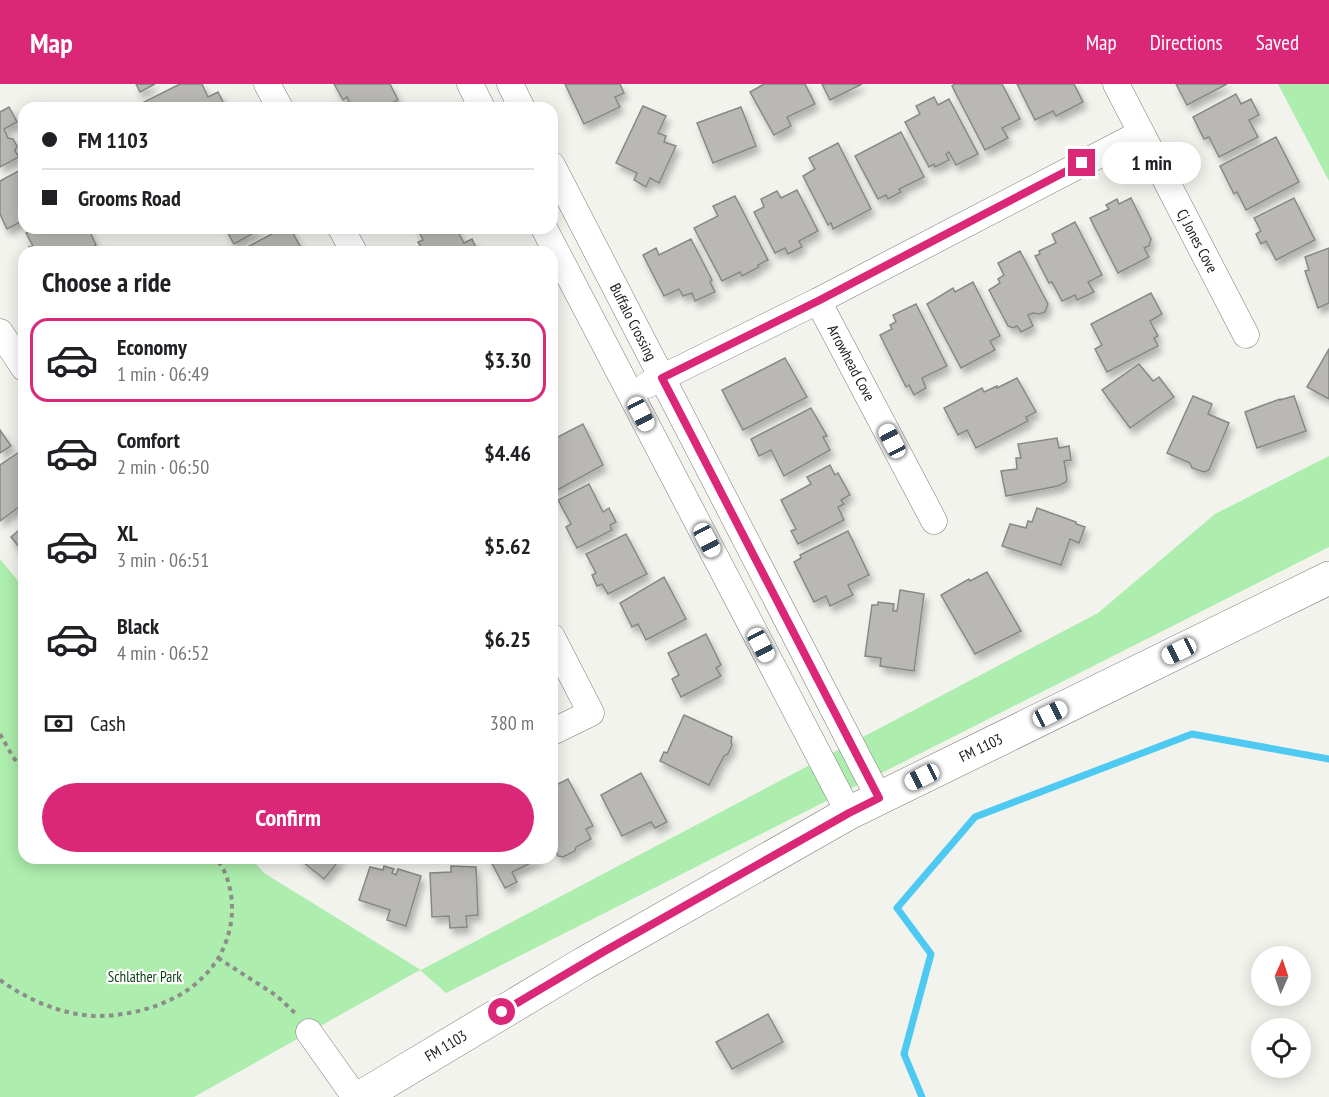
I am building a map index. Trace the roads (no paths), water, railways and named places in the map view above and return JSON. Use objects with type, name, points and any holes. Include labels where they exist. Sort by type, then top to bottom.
[{"type":"main road","name":"FM 1103","points":[[361,1097],[583,964],[849,813],[1329,578]]},
{"type":"street","points":[[267,84],[277,102]]},
{"type":"street","points":[[470,84],[479,102]]},
{"type":"street","points":[[510,84],[519,102]]},
{"type":"street","name":"Cj Jones Cove","points":[[1116,84],[1246,335]]},
{"type":"street","points":[[630,393],[818,301],[1141,133]]},
{"type":"street","name":"Buffalo Crossing","points":[[558,177],[879,798]]},
{"type":"street","points":[[558,255],[849,813]]},
{"type":"street","name":"Arrowhead Cove","points":[[818,301],[934,520]]},
{"type":"street","points":[[0,332],[18,359]]},
{"type":"street","points":[[558,650],[591,713],[558,729]]},
{"type":"street","points":[[309,1032],[355,1097]]},
{"type":"waterway","points":[[922,1097],[904,1054],[931,954],[897,908],[975,817],[1192,734],[1329,759]]},
{"type":"park label","name":"Schlather Park","points":[[145,977]]}]
